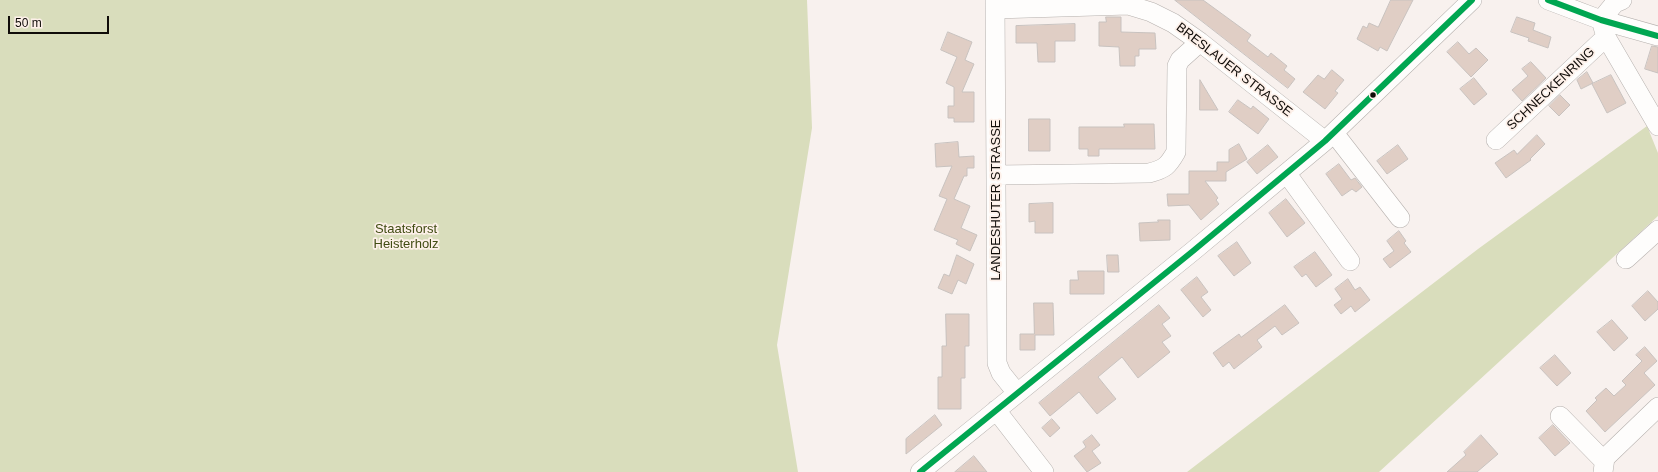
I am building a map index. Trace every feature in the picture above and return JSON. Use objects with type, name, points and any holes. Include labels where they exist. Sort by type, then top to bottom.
[{"type":"street","points":[[920,472],[1287,174],[1334,134],[1472,0]]},
{"type":"street","points":[[1548,0],[1604,28],[1658,36]]},
{"type":"street","points":[[1604,28],[1615,3],[1622,0]]},
{"type":"street","name":"BRESLAUER STRASSE","points":[[995,5],[1128,5],[1151,12],[1174,23],[1334,134]]},
{"type":"street","name":"LANDESHUTER STRASSE","points":[[995,5],[997,363],[1001,373],[1017,393]]},
{"type":"street","name":"SCHNECKENRING","points":[[1496,140],[1604,28],[1658,126]]},
{"type":"street","points":[[996,175],[1149,173],[1162,170],[1170,163],[1176,152],[1177,66],[1180,60],[1200,42]]},
{"type":"street","points":[[1334,134],[1380,176]]},
{"type":"street","points":[[1334,134],[1400,218]]},
{"type":"street","points":[[1287,174],[1350,261]]},
{"type":"street","points":[[1626,259],[1658,230]]},
{"type":"street","points":[[1604,466],[1604,458],[1658,407]]},
{"type":"street","points":[[996,410],[1044,472]]},
{"type":"street","points":[[1560,416],[1604,466]]},
{"type":"green space","name":"Staatsforst Heisterholz","points":[[0,0],[807,0],[812,128],[777,345],[798,472],[0,472]]},
{"type":"green space","points":[[1647,126],[1658,153],[1658,216],[1379,472],[1187,472],[1478,249]]},
{"type":"building","points":[[1175,0],[1203,0],[1251,35],[1247,41],[1268,57],[1271,53],[1287,66],[1284,70],[1295,79],[1288,88]]},
{"type":"building","points":[[1391,0],[1413,0],[1387,51],[1380,47],[1378,51],[1357,39],[1363,26],[1367,28],[1369,23],[1378,27]]},
{"type":"building","points":[[1106,17],[1121,17],[1121,32],[1155,33],[1156,49],[1139,49],[1139,56],[1135,56],[1135,66],[1120,66],[1119,47],[1099,46],[1099,22],[1106,22]]},
{"type":"building","points":[[1517,17],[1535,23],[1533,30],[1551,37],[1548,48],[1528,41],[1529,38],[1511,32]]},
{"type":"building","points":[[1075,24],[1075,41],[1055,41],[1055,62],[1038,62],[1037,43],[1016,43],[1016,26]]},
{"type":"building","points":[[948,32],[972,42],[965,60],[974,64],[962,92],[974,92],[974,122],[954,122],[954,118],[948,118],[948,106],[954,106],[954,87],[946,83],[957,57],[941,50]]},
{"type":"building","points":[[1458,42],[1469,54],[1476,48],[1488,60],[1471,77],[1447,52]]},
{"type":"building","points":[[1652,46],[1658,47],[1658,73],[1645,69]]},
{"type":"building","points":[[1531,62],[1546,78],[1522,101],[1512,90],[1528,76],[1522,69]]},
{"type":"building","points":[[1332,70],[1344,80],[1335,91],[1338,93],[1325,109],[1303,92],[1318,75],[1324,79]]},
{"type":"building","points":[[1587,72],[1593,83],[1581,89],[1577,80]]},
{"type":"building","points":[[1611,75],[1626,103],[1607,113],[1592,84]]},
{"type":"building","points":[[1474,78],[1487,94],[1474,105],[1460,89]]},
{"type":"building","points":[[1200,80],[1218,110],[1200,110]]},
{"type":"building","points":[[1560,95],[1570,105],[1559,116],[1549,106]]},
{"type":"building","points":[[1238,100],[1251,109],[1253,106],[1269,119],[1258,134],[1229,112]]},
{"type":"building","points":[[1029,119],[1050,119],[1050,151],[1029,151]]},
{"type":"building","points":[[1124,124],[1154,124],[1155,149],[1099,149],[1099,156],[1088,156],[1088,149],[1079,149],[1079,127],[1124,127]]},
{"type":"building","points":[[1537,135],[1545,144],[1530,159],[1531,160],[1506,178],[1495,163],[1514,150],[1517,154]]},
{"type":"building","points":[[958,142],[959,157],[974,156],[974,168],[967,168],[967,176],[964,176],[954,199],[970,206],[961,228],[977,235],[970,251],[956,244],[958,240],[934,230],[947,199],[939,196],[952,166],[936,167],[935,144]]},
{"type":"building","points":[[1239,144],[1247,159],[1226,172],[1226,181],[1205,181],[1218,198],[1216,200],[1219,204],[1201,220],[1189,205],[1168,206],[1167,194],[1189,194],[1189,171],[1217,171],[1217,162],[1229,162],[1229,150]]},
{"type":"building","points":[[1268,145],[1278,157],[1257,174],[1247,162]]},
{"type":"building","points":[[1398,145],[1408,159],[1387,174],[1377,161]]},
{"type":"building","points":[[1339,164],[1351,180],[1355,178],[1362,187],[1356,192],[1352,189],[1342,196],[1326,174]]},
{"type":"building","points":[[1286,199],[1305,223],[1287,237],[1269,213]]},
{"type":"building","points":[[1053,203],[1053,233],[1035,233],[1035,221],[1029,222],[1029,204]]},
{"type":"building","points":[[1158,220],[1170,220],[1170,240],[1140,241],[1139,223],[1158,222]]},
{"type":"building","points":[[1399,231],[1406,241],[1404,243],[1411,252],[1390,268],[1383,259],[1394,251],[1387,241]]},
{"type":"building","points":[[1237,242],[1251,263],[1234,276],[1218,256]]},
{"type":"building","points":[[1315,252],[1332,275],[1316,287],[1306,274],[1302,277],[1294,267]]},
{"type":"building","points":[[957,255],[974,264],[966,284],[958,280],[952,294],[938,288],[944,274],[949,276]]},
{"type":"building","points":[[1107,255],[1118,255],[1119,272],[1108,272]]},
{"type":"building","points":[[1078,271],[1104,271],[1104,294],[1070,294],[1070,280],[1078,280]]},
{"type":"building","points":[[1197,277],[1208,292],[1201,297],[1211,310],[1203,317],[1181,290]]},
{"type":"building","points":[[1348,279],[1355,290],[1360,287],[1370,300],[1355,312],[1351,306],[1341,314],[1334,305],[1342,299],[1335,289]]},
{"type":"building","points":[[1648,291],[1658,302],[1658,309],[1645,321],[1632,306]]},
{"type":"building","points":[[1034,303],[1053,303],[1054,335],[1035,335],[1035,350],[1020,350],[1020,334],[1034,334]]},
{"type":"building","points":[[1159,305],[1170,318],[1162,324],[1171,336],[1162,342],[1170,352],[1138,378],[1122,357],[1098,377],[1116,399],[1097,414],[1079,392],[1050,416],[1039,403]]},
{"type":"building","points":[[1285,305],[1299,323],[1282,335],[1275,326],[1257,340],[1262,347],[1234,369],[1229,362],[1223,367],[1213,353],[1239,334],[1241,337]]},
{"type":"building","points":[[946,314],[969,314],[969,346],[965,346],[965,378],[961,378],[961,409],[938,409],[938,377],[942,377],[942,346],[946,346]]},
{"type":"building","points":[[1612,320],[1628,338],[1614,351],[1597,332]]},
{"type":"building","points":[[1645,347],[1657,361],[1644,373],[1655,385],[1605,432],[1586,411],[1597,400],[1595,398],[1606,388],[1614,396],[1626,385],[1622,381],[1642,361],[1636,355]]},
{"type":"building","points":[[1555,355],[1571,373],[1557,386],[1540,368]]},
{"type":"building","points":[[935,415],[942,425],[906,454],[906,439]]},
{"type":"building","points":[[1052,419],[1060,428],[1050,437],[1042,428]]},
{"type":"building","points":[[1553,425],[1570,443],[1555,456],[1539,438]]},
{"type":"building","points":[[1092,435],[1100,445],[1092,451],[1101,463],[1087,472],[1074,456],[1086,447],[1083,442]]},
{"type":"building","points":[[1481,435],[1498,454],[1477,472],[1447,472],[1466,455],[1464,452]]},
{"type":"building","points":[[974,456],[987,472],[955,472]]},
{"type":"transit line","points":[[920,472],[1193,251],[1325,141],[1472,0]]},
{"type":"transit line","points":[[1548,0],[1601,20],[1658,36]]}]
